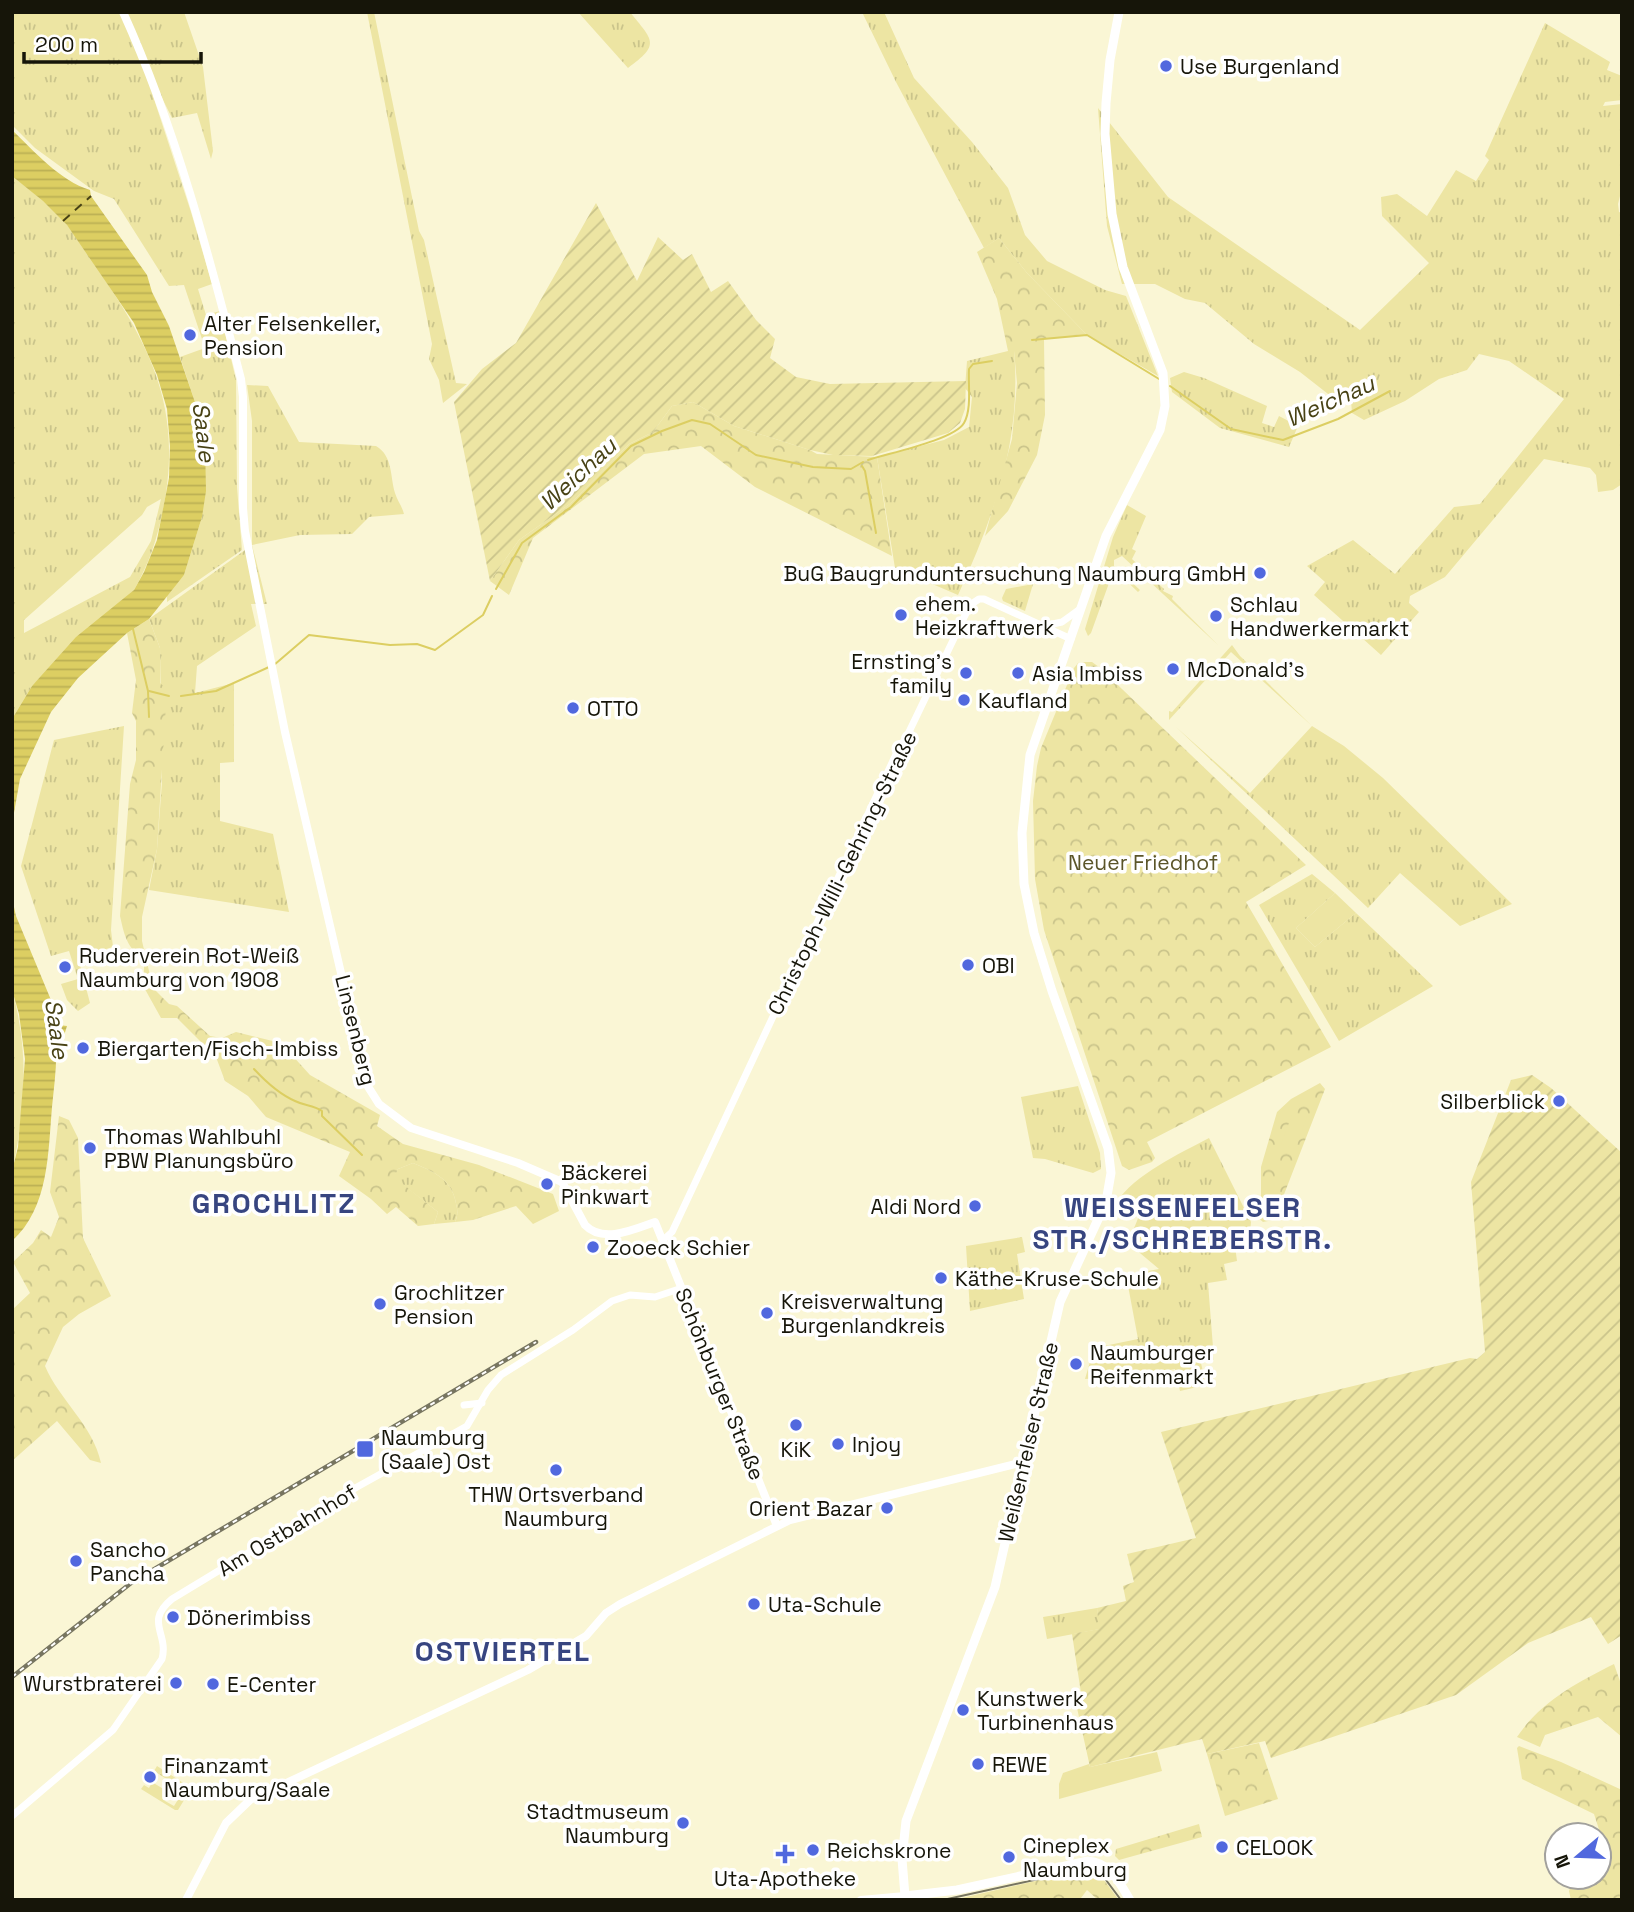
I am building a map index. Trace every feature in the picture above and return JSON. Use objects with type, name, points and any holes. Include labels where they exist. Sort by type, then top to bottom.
[{"type":"main road","name":"Linsenberg","points":[[123,12],[141,54],[192,200],[241,379],[244,523],[279,700],[363,1074],[374,1097],[411,1128],[518,1163],[562,1182],[590,1230],[615,1235],[655,1222],[663,1240]]},
{"type":"main road","name":"Weißenfelser Straße","points":[[900,1898],[906,1821],[995,1587],[1060,1301],[1104,1209],[1111,1173],[1105,1140],[1034,933],[1027,897],[1022,833],[1030,755],[1115,515],[1160,430],[1166,398],[1159,360],[1127,280],[1113,226],[1105,134],[1110,60],[1119,12]]},
{"type":"main road","name":"Schönburger Straße","points":[[663,1240],[778,1526]]},
{"type":"main road","points":[[186,1900],[226,1824],[238,1810],[257,1796],[528,1670],[592,1631],[612,1608],[778,1526],[806,1516],[1024,1462]]},
{"type":"main road","points":[[861,1900],[939,1893],[1088,1861],[1099,1863],[1110,1870],[1130,1900]]},
{"type":"street","name":"Christoph-Willi-Gehring-Straße","points":[[663,1240],[672,1232],[898,750],[968,608],[976,600],[985,599],[1071,639]]},
{"type":"street","points":[[1047,626],[1062,622],[1083,606]]},
{"type":"street","points":[[464,1405],[482,1403],[501,1375],[573,1330],[612,1301],[630,1295],[659,1296],[682,1288]]},
{"type":"street","name":"Am Ostbahnhof","points":[[12,1816],[113,1730],[162,1659],[163,1648],[157,1623],[161,1609],[172,1599],[357,1487],[464,1428],[482,1403]]},
{"type":"green space","points":[[12,12],[184,12],[203,67],[213,151],[211,159],[197,113],[172,118],[159,92],[153,96],[212,284],[198,289],[206,315],[220,311],[236,380],[237,487],[242,550],[167,602],[167,594],[184,575],[202,517],[196,405],[180,357],[205,348],[184,285],[169,286],[114,199],[94,191],[35,148],[12,125]]},
{"type":"green space","points":[[367,12],[374,12],[419,231],[424,240],[456,383],[467,384],[443,403],[439,380],[429,359],[432,344]]},
{"type":"green space","points":[[578,12],[630,12],[648,36],[649,47],[639,60],[628,68]]},
{"type":"green space","points":[[862,12],[884,12],[914,78],[972,142],[1008,188],[1025,235],[1047,261],[1105,290],[1126,296],[1158,376],[1087,335],[1027,273],[999,238],[984,248]]},
{"type":"green space","points":[[1545,23],[1610,62],[1607,70],[1622,76],[1622,100],[1605,102],[1603,106],[1622,104],[1622,188],[1618,204],[1619,212],[1622,213],[1622,484],[1613,490],[1598,492],[1596,475],[1590,468],[1544,459],[1445,577],[1410,596],[1409,603],[1419,612],[1381,655],[1314,595],[1325,582],[1307,566],[1353,540],[1395,574],[1454,507],[1480,504],[1564,399],[1509,361],[1479,354],[1467,370],[1439,379],[1405,401],[1364,420],[1352,413],[1351,401],[1337,401],[1300,372],[1254,344],[1205,303],[1185,299],[1155,284],[1122,284],[1107,226],[1098,108],[1168,197],[1360,330],[1429,263],[1382,216],[1381,197],[1397,194],[1427,216],[1456,170],[1476,181],[1489,160],[1485,156]]},
{"type":"green space","points":[[12,176],[68,226],[125,311],[152,364],[161,391],[167,418],[169,447],[168,477],[161,521],[148,561],[134,590],[32,686],[12,719]],"holes":[[[161,499],[151,541],[130,577],[24,633],[24,620],[142,515],[147,507]]]},
{"type":"green space","points":[[596,203],[637,281],[658,237],[683,260],[692,254],[711,292],[728,281],[756,320],[775,339],[770,358],[796,377],[830,384],[966,381],[965,409],[960,423],[948,433],[872,456],[833,455],[734,426],[693,402],[672,406],[653,432],[629,444],[571,503],[519,540],[490,581],[454,402],[482,369],[516,343]]},
{"type":"green space","points":[[999,238],[1027,273],[1087,335],[1044,339],[1045,415],[1037,455],[1008,511],[985,536],[1012,439],[1017,383],[1014,351],[1008,351],[997,299],[977,252]]},
{"type":"green space","points":[[1014,351],[1015,384],[1009,446],[994,507],[958,595],[895,568],[877,457],[944,440],[969,427],[972,397],[965,388],[967,361]]},
{"type":"green space","points":[[1184,372],[1267,406],[1262,423],[1274,427],[1279,416],[1298,426],[1289,447],[1220,428],[1172,392],[1170,378]]},
{"type":"green space","points":[[247,385],[268,386],[299,442],[376,446],[381,450],[388,461],[395,493],[404,514],[369,517],[352,534],[300,535],[252,545],[252,421]]},
{"type":"green space","points":[[693,402],[734,426],[817,454],[877,457],[892,556],[755,487],[701,446],[644,454],[533,538],[509,595],[490,581],[519,540],[571,503],[629,444],[653,432],[672,406]]},
{"type":"green space","points":[[1127,505],[1146,516],[1132,549],[1136,551],[1132,559],[1164,589],[1163,591],[1173,596],[1172,599],[1218,645],[1122,556],[1114,560],[1114,566],[1140,590],[1138,592],[1116,571],[1113,572],[1088,636],[1085,629],[1113,537]]},
{"type":"green space","points":[[252,545],[267,604],[251,604],[256,626],[197,666],[195,693],[234,683],[234,762],[220,763],[220,821],[273,834],[289,912],[149,890],[157,849],[162,782],[160,648],[149,619]]},
{"type":"green space","points":[[1033,584],[1025,611],[1003,601],[1006,589]]},
{"type":"green space","points":[[149,619],[160,648],[160,683],[167,689],[157,849],[142,917],[142,941],[153,988],[210,1036],[222,1038],[236,1032],[281,1043],[310,1075],[380,1115],[377,1126],[403,1144],[479,1165],[553,1194],[559,1211],[533,1224],[516,1206],[473,1220],[455,1222],[457,1208],[453,1192],[445,1180],[413,1163],[398,1169],[394,1177],[438,1212],[434,1224],[418,1226],[396,1207],[387,1214],[339,1176],[350,1152],[266,1117],[248,1096],[225,1081],[216,1057],[177,1018],[161,1018],[138,982],[144,973],[144,959],[130,946],[120,916],[130,784],[136,760],[136,721],[132,713],[136,680],[127,633]]},
{"type":"green space","points":[[1232,645],[1312,726],[1231,652],[1169,720],[1169,711],[1172,712]]},
{"type":"green space","name":"Neuer Friedhof","points":[[1092,662],[1306,865],[1246,902],[1331,1047],[1147,1142],[1155,1158],[1152,1162],[1129,1170],[1122,1166],[1044,930],[1035,879],[1033,801],[1041,748],[1074,668],[1078,663]]},
{"type":"green space","points":[[124,726],[111,930],[113,947],[78,957],[90,1003],[78,1011],[67,1000],[61,984],[78,979],[69,951],[51,956],[21,866],[54,740]]},
{"type":"green space","points":[[1312,726],[1344,746],[1383,778],[1512,904],[1460,926],[1400,873],[1368,908],[1176,727],[1250,793]]},
{"type":"green space","points":[[1312,874],[1335,893],[1296,928],[1315,947],[1356,913],[1433,986],[1339,1041],[1259,905]]},
{"type":"green space","points":[[1335,893],[1356,913],[1315,947],[1296,928]]},
{"type":"green space","points":[[12,990],[21,1035],[24,1080],[12,1171]]},
{"type":"green space","points":[[1532,1075],[1551,1088],[1622,1153],[1622,1635],[1608,1644],[1591,1617],[1528,1643],[1456,1695],[1271,1758],[1265,1741],[1207,1754],[1202,1739],[1090,1767],[1077,1708],[1083,1706],[1072,1634],[1099,1629],[1097,1608],[1126,1601],[1123,1586],[1134,1582],[1127,1554],[1196,1538],[1161,1432],[1470,1358],[1477,1359],[1485,1352],[1471,1182],[1511,1080]]},
{"type":"green space","points":[[1320,1083],[1325,1089],[1283,1197],[1287,1217],[1263,1222],[1255,1215],[1261,1212],[1261,1167],[1277,1112],[1291,1099]]},
{"type":"green space","points":[[1078,1086],[1100,1153],[1101,1169],[1093,1173],[1033,1158],[1021,1097]]},
{"type":"green space","points":[[1293,1112],[1307,1117],[1295,1149],[1281,1144]]},
{"type":"green space","points":[[59,1116],[69,1120],[78,1138],[83,1238],[111,1296],[79,1314],[63,1327],[45,1366],[91,1437],[101,1463],[90,1460],[57,1421],[12,1461],[12,1310],[30,1293],[13,1262],[33,1243],[41,1230],[51,1237],[59,1217],[50,1192]]},
{"type":"green space","points":[[1209,1138],[1251,1222],[1249,1241],[1235,1246],[1237,1261],[1224,1264],[1227,1280],[1208,1283],[1214,1360],[1201,1363],[1206,1385],[1180,1391],[1175,1369],[1144,1375],[1085,1379],[1094,1348],[1138,1339],[1126,1275],[1159,1269],[1128,1243],[1139,1216],[1116,1203],[1146,1174]]},
{"type":"green space","points":[[413,1163],[445,1180],[453,1192],[457,1208],[455,1222],[434,1224],[438,1212],[393,1177],[398,1169]]},
{"type":"green space","points":[[1022,1237],[1025,1252],[1017,1254],[1024,1299],[970,1311],[966,1246]]},
{"type":"green space","points":[[1097,1608],[1100,1629],[1047,1639],[1043,1617]]},
{"type":"green space","points":[[1614,1664],[1622,1687],[1622,1737],[1598,1717],[1545,1735],[1540,1747],[1517,1737],[1548,1703]]},
{"type":"green space","points":[[1259,1743],[1278,1799],[1225,1816],[1207,1754]]},
{"type":"green space","points":[[1519,1746],[1561,1762],[1622,1790],[1622,1900],[1571,1900],[1569,1891],[1613,1891],[1613,1821],[1596,1821],[1594,1814],[1522,1779],[1517,1748]]},
{"type":"green space","points":[[1157,1752],[1162,1771],[1059,1799],[1059,1784],[1063,1773],[1089,1764],[1090,1767]]},
{"type":"green space","points":[[157,1766],[188,1786],[189,1792],[178,1810],[141,1789],[144,1785],[149,1788],[152,1782],[170,1793],[165,1801],[174,1806],[186,1787],[178,1783],[176,1785],[154,1771]]},
{"type":"green space","points":[[1199,1824],[1202,1837],[1119,1860],[1115,1856],[1116,1849]]},
{"type":"green space","points":[[1088,1872],[1104,1880],[1119,1900],[1098,1900],[1087,1890],[1081,1898],[1071,1900],[953,1900],[1053,1877],[1055,1879]]},
{"type":"water","points":[[12,130],[58,173],[90,190],[91,196],[147,275],[152,292],[169,326],[196,405],[205,444],[206,491],[202,517],[184,575],[149,619],[127,633],[78,678],[51,712],[20,779],[12,824],[12,719],[32,686],[76,637],[134,590],[157,540],[169,478],[170,446],[167,409],[157,375],[134,323],[67,225],[12,176]]},
{"type":"water","name":"Saale","points":[[12,898],[16,916],[51,1000],[51,1024],[67,1026],[62,1042],[56,1046],[49,1143],[40,1196],[24,1228],[12,1241],[12,1171],[18,1147],[25,1059],[19,1014],[12,990]]},
{"type":"waterway","name":"Weichau","points":[[1032,340],[1087,335],[1159,379]]},
{"type":"waterway","name":"Weichau","points":[[868,460],[935,440],[958,429],[964,423],[968,411],[969,369],[973,364],[992,361]]},
{"type":"waterway","name":"Weichau","points":[[1170,386],[1231,429],[1283,440],[1338,419],[1390,391]]},
{"type":"waterway","name":"Weichau","points":[[496,589],[522,543],[571,507],[631,446],[692,420],[710,424],[756,455],[813,467],[851,469],[863,462]]},
{"type":"waterway","points":[[862,466],[876,533]]},
{"type":"waterway","name":"Weichau","points":[[274,665],[309,635],[390,645],[417,644],[435,650],[483,615],[492,596]]},
{"type":"waterway","name":"Weichau","points":[[133,629],[148,691],[149,717]]},
{"type":"waterway","name":"Weichau","points":[[181,696],[216,691],[269,667]]},
{"type":"waterway","name":"Weichau","points":[[149,691],[169,696]]},
{"type":"waterway","points":[[254,1069],[284,1095],[322,1111],[322,1116],[362,1155]]},
{"type":"ferry route","points":[[63,221],[91,196]]},
{"type":"tram line","points":[[943,1900],[1084,1869],[1103,1876],[1121,1900]]},
{"type":"railway","points":[[12,1677],[131,1583],[536,1342]]},
{"type":"place","name":"Use Burgenland","points":[[1166,66]]},
{"type":"place","name":"Alter Felsenkeller, Pension","points":[[190,335]]},
{"type":"place","name":"BuG Baugrunduntersuchung Naumburg GmbH","points":[[1260,573]]},
{"type":"place","name":"ehem. Heizkraftwerk","points":[[901,615]]},
{"type":"place","name":"Schlau Handwerkermarkt","points":[[1216,616]]},
{"type":"place","name":"McDonald's","points":[[1173,669]]},
{"type":"place","name":"Ernsting's family","points":[[966,673]]},
{"type":"place","name":"Asia Imbiss","points":[[1018,673]]},
{"type":"place","name":"Kaufland","points":[[964,700]]},
{"type":"place","name":"OTTO","points":[[573,708]]},
{"type":"place","name":"OBI","points":[[968,965]]},
{"type":"place","name":"Ruderverein Rot-Weiß Naumburg von 1908","points":[[65,967]]},
{"type":"place","name":"Biergarten/Fisch-Imbiss","points":[[83,1048]]},
{"type":"place","name":"Silberblick","points":[[1559,1101]]},
{"type":"place","name":"Thomas Wahlbuhl PBW Planungsbüro","points":[[90,1148]]},
{"type":"place","name":"Bäckerei Pinkwart","points":[[547,1184]]},
{"type":"place","name":"Aldi Nord","points":[[975,1206]]},
{"type":"place","name":"Zooeck Schier","points":[[593,1247]]},
{"type":"place","name":"Käthe-Kruse-Schule","points":[[941,1278]]},
{"type":"place","name":"Grochlitzer Pension","points":[[380,1304]]},
{"type":"place","name":"Kreisverwaltung Burgenlandkreis","points":[[767,1313]]},
{"type":"place","name":"Naumburger Reifenmarkt","points":[[1076,1364]]},
{"type":"place","name":"KiK","points":[[796,1425]]},
{"type":"place","name":"Injoy","points":[[838,1444]]},
{"type":"place","name":"Naumburg (Saale) Ost","points":[[365,1449]]},
{"type":"place","name":"THW Ortsverband Naumburg","points":[[556,1470]]},
{"type":"place","name":"Orient Bazar","points":[[887,1508]]},
{"type":"place","name":"Sancho Pancha","points":[[76,1561]]},
{"type":"place","name":"Uta-Schule","points":[[754,1604]]},
{"type":"place","name":"Dönerimbiss","points":[[173,1617]]},
{"type":"place","name":"Wurstbraterei","points":[[176,1683]]},
{"type":"place","name":"E-Center","points":[[213,1684]]},
{"type":"place","name":"Kunstwerk Turbinenhaus","points":[[963,1710]]},
{"type":"place","name":"REWE","points":[[978,1764]]},
{"type":"place","name":"Finanzamt Naumburg/Saale","points":[[150,1777]]},
{"type":"place","name":"Stadtmuseum Naumburg","points":[[683,1823]]},
{"type":"place","name":"CELOOK","points":[[1222,1847]]},
{"type":"place","name":"Reichskrone","points":[[813,1850]]},
{"type":"place","name":"Uta-Apotheke","points":[[785,1854]]},
{"type":"place","name":"Cineplex Naumburg","points":[[1009,1857]]},
{"type":"district","name":"GROCHLITZ","points":[[274,1203]]},
{"type":"district","name":"WEISSENFELSER STR./SCHREBERSTR.","points":[[1183,1223]]},
{"type":"district","name":"OSTVIERTEL","points":[[503,1651]]}]
